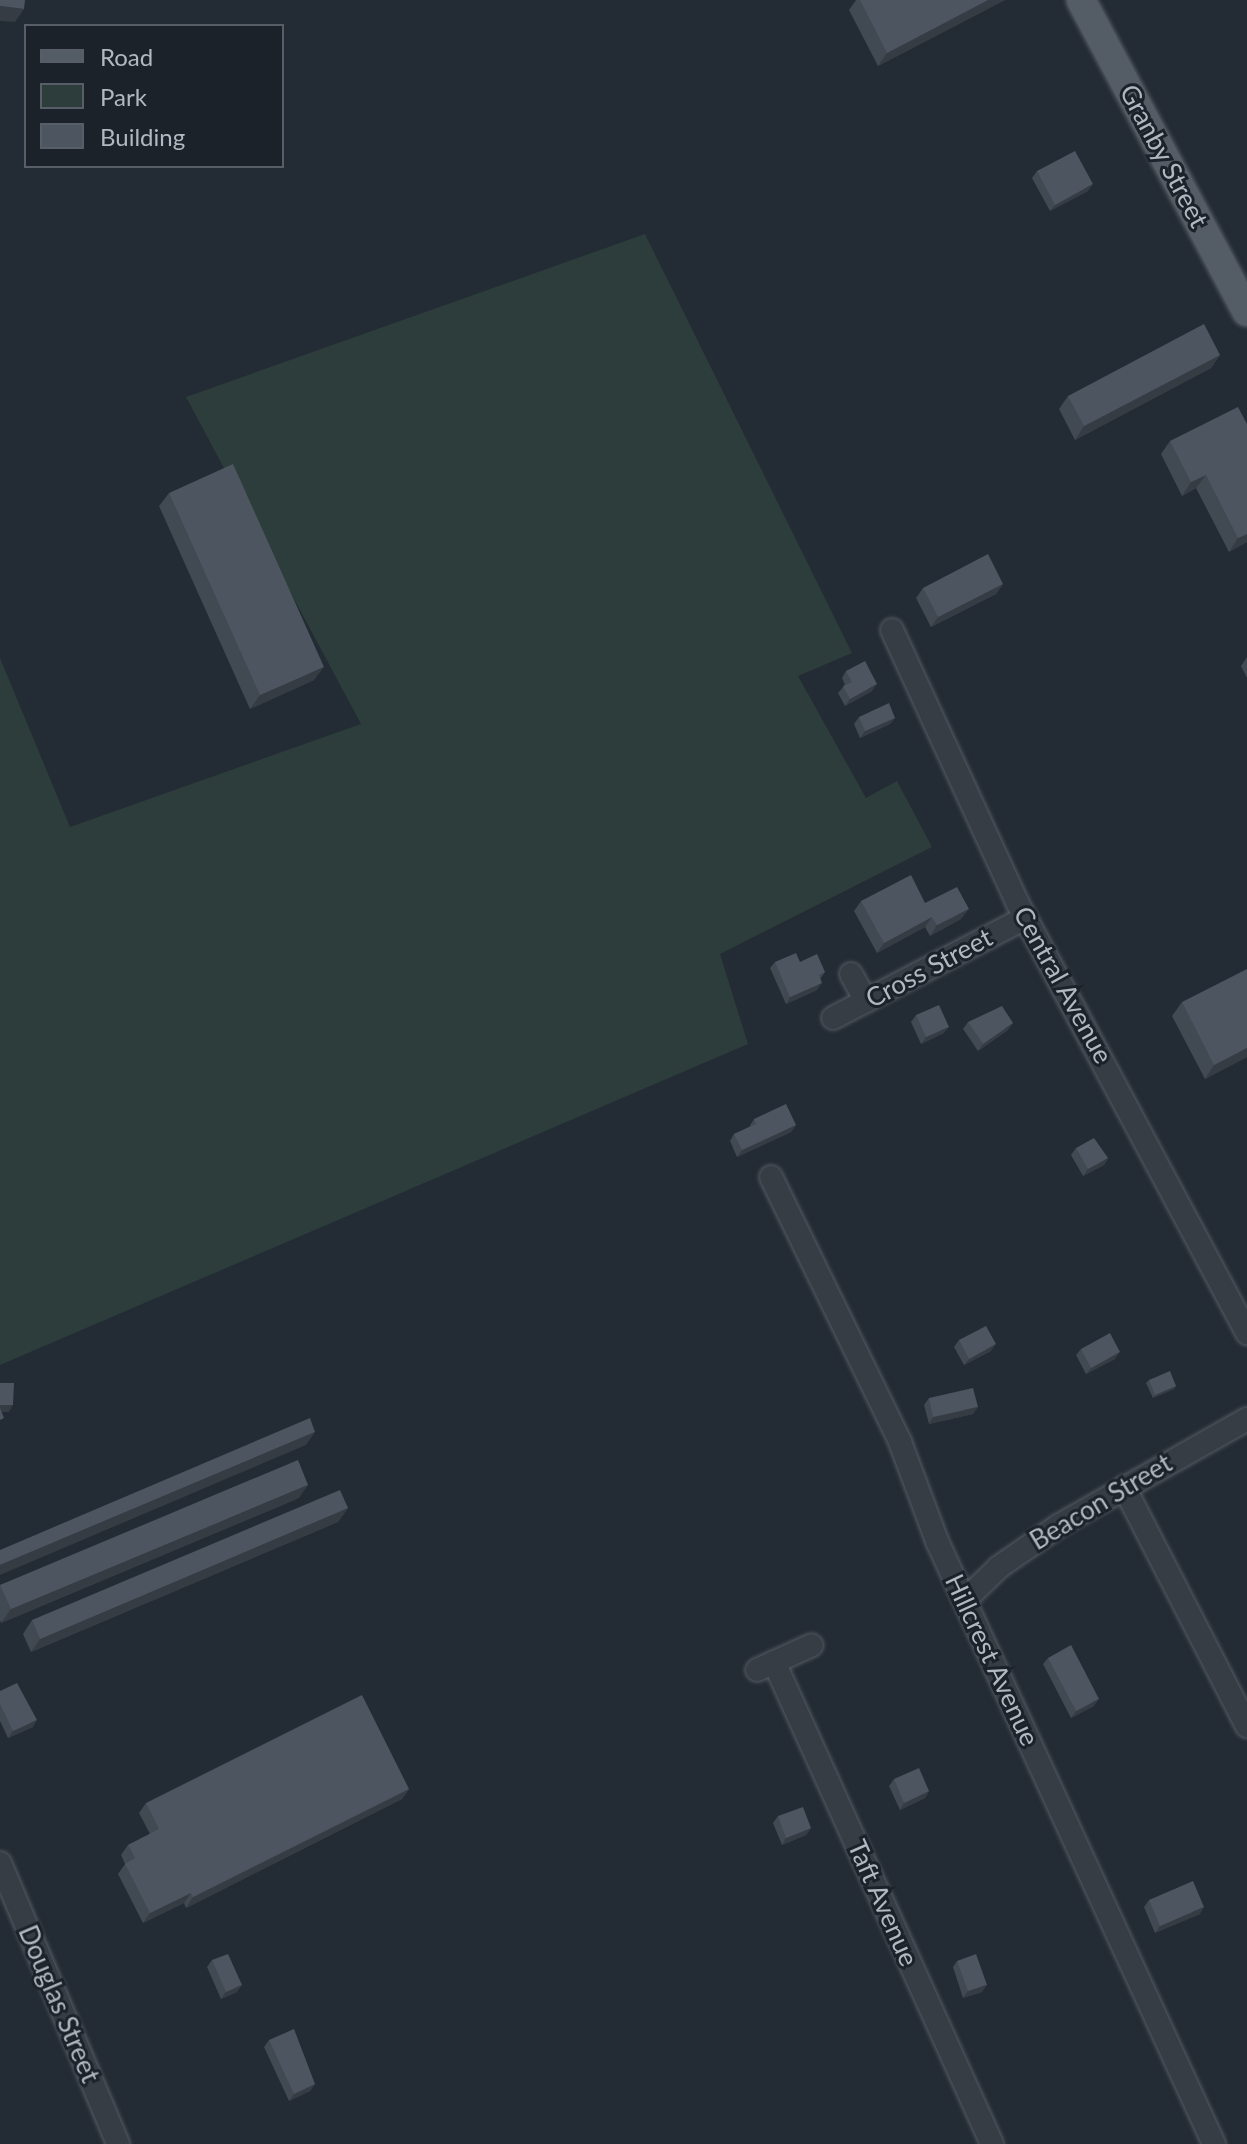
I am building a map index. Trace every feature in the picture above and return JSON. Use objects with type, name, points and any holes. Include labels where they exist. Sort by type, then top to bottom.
[{"type":"main road","name":"Granby Street","points":[[1081,0],[1247,312]]},
{"type":"street","name":"Central Avenue","points":[[892,630],[1025,918],[1247,1333]]},
{"type":"street","name":"Cross Street","points":[[833,1018],[1025,918]]},
{"type":"street","points":[[851,974],[866,1001]]},
{"type":"street","name":"Hillcrest Avenue","points":[[771,1177],[900,1442],[965,1600],[1214,2144]]},
{"type":"street","name":"Beacon Street","points":[[965,1600],[1013,1556],[1124,1487],[1247,1419]]},
{"type":"street","points":[[1124,1487],[1247,1726]]},
{"type":"street","name":"Taft Avenue","points":[[812,1645],[766,1666],[992,2144]]},
{"type":"street","name":"Douglas Street","points":[[0,1863],[118,2144]]},
{"type":"green space","points":[[645,234],[852,653],[798,676],[866,798],[897,781],[932,847],[720,954],[748,1044],[0,1365],[0,658],[70,827],[361,724],[186,397]]},
{"type":"building","points":[[0,0],[25,0],[24,9],[0,6]]},
{"type":"building","points":[[860,0],[988,0],[887,53]]},
{"type":"building","points":[[1075,151],[1093,184],[1055,205],[1037,171]]},
{"type":"building","points":[[1204,324],[1220,355],[1084,426],[1068,396]]},
{"type":"building","points":[[1238,407],[1247,424],[1247,534],[1238,538],[1206,475],[1191,482],[1170,441]]},
{"type":"building","points":[[233,464],[324,667],[260,695],[169,493]]},
{"type":"building","points":[[988,554],[1003,584],[938,617],[923,588]]},
{"type":"building","points":[[865,661],[877,684],[850,699],[843,686],[852,682],[846,671]]},
{"type":"building","points":[[889,703],[895,718],[865,731],[859,717]]},
{"type":"building","points":[[911,875],[925,903],[957,887],[969,909],[937,925],[932,917],[884,943],[861,901]]},
{"type":"building","points":[[796,953],[800,962],[817,954],[825,972],[819,975],[822,983],[790,997],[775,962]]},
{"type":"building","points":[[1247,969],[1247,1048],[1214,1065],[1182,1002]]},
{"type":"building","points":[[939,1005],[949,1027],[926,1037],[916,1015]]},
{"type":"building","points":[[1002,1006],[1013,1023],[983,1044],[968,1022]]},
{"type":"building","points":[[786,1104],[796,1125],[742,1150],[734,1134],[756,1124],[754,1119]]},
{"type":"building","points":[[1094,1138],[1108,1158],[1088,1169],[1076,1148]]},
{"type":"building","points":[[986,1326],[996,1344],[969,1359],[959,1340]]},
{"type":"building","points":[[1110,1333],[1120,1352],[1091,1368],[1081,1349]]},
{"type":"building","points":[[1170,1371],[1176,1386],[1155,1395],[1149,1380]]},
{"type":"building","points":[[0,1383],[14,1383],[13,1405],[0,1405]]},
{"type":"building","points":[[973,1388],[978,1407],[933,1417],[929,1398]]},
{"type":"building","points":[[310,1418],[315,1432],[0,1565],[0,1550]]},
{"type":"building","points":[[298,1460],[308,1485],[11,1609],[0,1585]]},
{"type":"building","points":[[340,1490],[348,1508],[40,1639],[32,1620]]},
{"type":"building","points":[[1071,1645],[1099,1699],[1076,1711],[1048,1658]]},
{"type":"building","points":[[17,1683],[37,1720],[13,1731],[0,1704],[0,1691]]},
{"type":"building","points":[[362,1695],[409,1789],[193,1897],[191,1893],[150,1913],[125,1864],[135,1858],[128,1845],[159,1829],[146,1803]]},
{"type":"building","points":[[919,1768],[929,1791],[904,1803],[894,1779]]},
{"type":"building","points":[[803,1807],[811,1828],[786,1838],[778,1816]]},
{"type":"building","points":[[1193,1881],[1204,1907],[1160,1926],[1149,1900]]},
{"type":"building","points":[[228,1954],[242,1985],[226,1992],[212,1960]]},
{"type":"building","points":[[976,1954],[987,1985],[968,1991],[957,1961]]},
{"type":"building","points":[[294,2029],[315,2084],[294,2094],[269,2040]]}]
